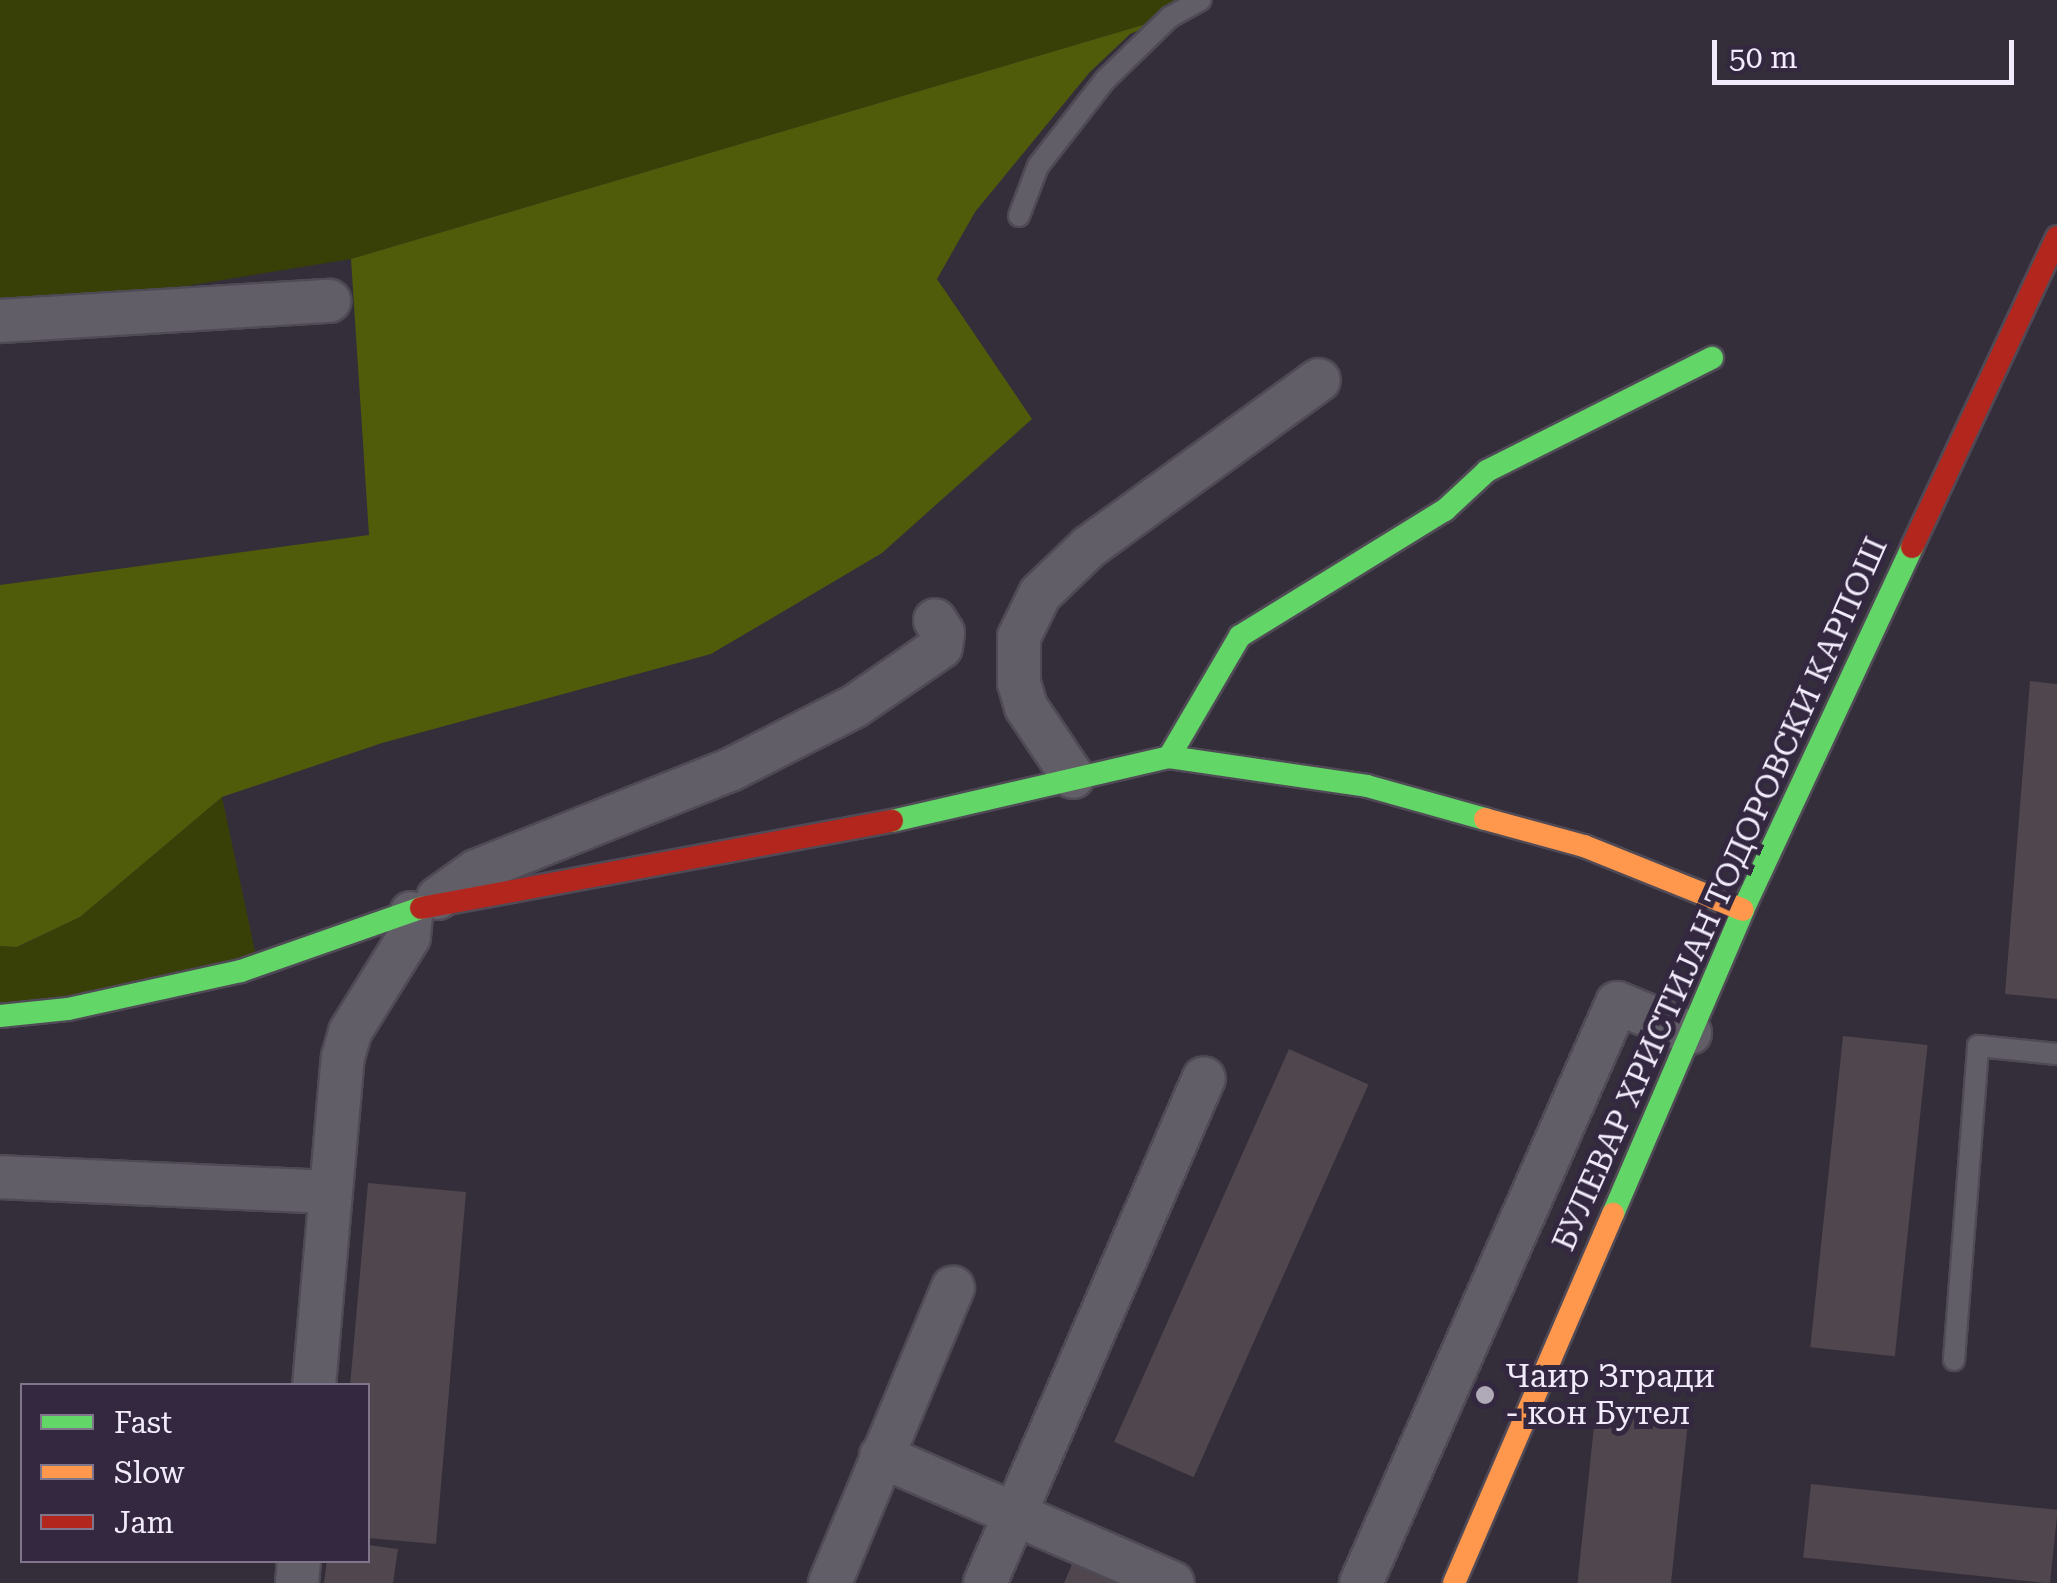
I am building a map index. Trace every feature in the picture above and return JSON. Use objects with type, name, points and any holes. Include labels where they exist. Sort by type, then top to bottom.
[{"type":"street","name":"БУЛЕВАР ХРИСТИЈАН ТОДОРОВСКИ КАРПОШ","points":[[1454,1583],[1743,910],[2057,237]]},
{"type":"street","points":[[0,322],[329,302]]},
{"type":"street","points":[[1169,757],[1240,636],[1444,510],[1487,471],[1712,358]]},
{"type":"street","points":[[1073,777],[1026,707],[1019,682],[1019,638],[1040,594],[1089,548],[1319,380]]},
{"type":"street","points":[[314,1383],[350,1032],[398,958],[421,909],[476,871],[730,770],[855,706],[941,647],[935,620]]},
{"type":"street","points":[[0,1016],[68,1009],[241,971],[421,909],[916,817],[1169,757],[1367,786],[1584,846],[1743,910]]},
{"type":"street","points":[[1361,1583],[1617,1004],[1690,1033]]},
{"type":"street","points":[[985,1583],[1204,1078]]},
{"type":"street","points":[[0,1178],[331,1192]]},
{"type":"street","points":[[830,1583],[953,1288]]},
{"type":"street","points":[[881,1456],[1173,1583]]},
{"type":"lane","points":[[1019,216],[1038,166],[1106,80],[1170,17],[1200,0]]},
{"type":"lane","points":[[1954,1360],[1978,1046],[2057,1054]]},
{"type":"green space","points":[[0,0],[1201,0],[1170,17],[351,259],[186,286],[0,301]]},
{"type":"green space","points":[[1170,17],[1130,34],[1089,73],[975,212],[937,279],[1032,419],[882,553],[711,654],[382,743],[222,797],[80,917],[17,947],[0,946],[0,585],[369,535],[351,259]]},
{"type":"green space","points":[[222,797],[258,965],[0,1016],[0,946],[18,947],[80,917]]},
{"type":"building","points":[[2030,681],[2057,684],[2057,999],[2005,994]]},
{"type":"building","points":[[1843,1036],[1928,1045],[1895,1356],[1810,1347]]},
{"type":"building","points":[[1289,1049],[1368,1084],[1194,1477],[1114,1442]]},
{"type":"building","points":[[368,1183],[466,1192],[436,1544],[370,1538],[370,1383],[350,1383]]},
{"type":"building","points":[[1596,1407],[1688,1417],[1671,1583],[1578,1583]]},
{"type":"building","points":[[1811,1484],[2057,1510],[2050,1583],[1803,1558]]},
{"type":"building","points":[[370,1545],[398,1549],[393,1583],[324,1583],[327,1563],[370,1563]]},
{"type":"building","points":[[1075,1557],[1135,1583],[1064,1583]]},
{"type":"traffic: fast","points":[[1169,757],[1240,636],[1445,510],[1487,471],[1712,358]]},
{"type":"traffic: fast","points":[[1613,1214],[1743,910],[1912,547]]},
{"type":"traffic: fast","points":[[892,821],[1169,757],[1367,786],[1485,819]]},
{"type":"traffic: fast","points":[[0,1016],[68,1009],[241,971],[421,908]]},
{"type":"traffic: slow","points":[[1485,819],[1584,846],[1743,910]]},
{"type":"traffic: slow","points":[[1454,1583],[1613,1214]]},
{"type":"traffic: jam","points":[[1912,547],[2057,237]]},
{"type":"traffic: jam","points":[[421,908],[892,821]]},
{"type":"place","name":"Чаир Згради - кон Бутел","points":[[1485,1395]]}]
